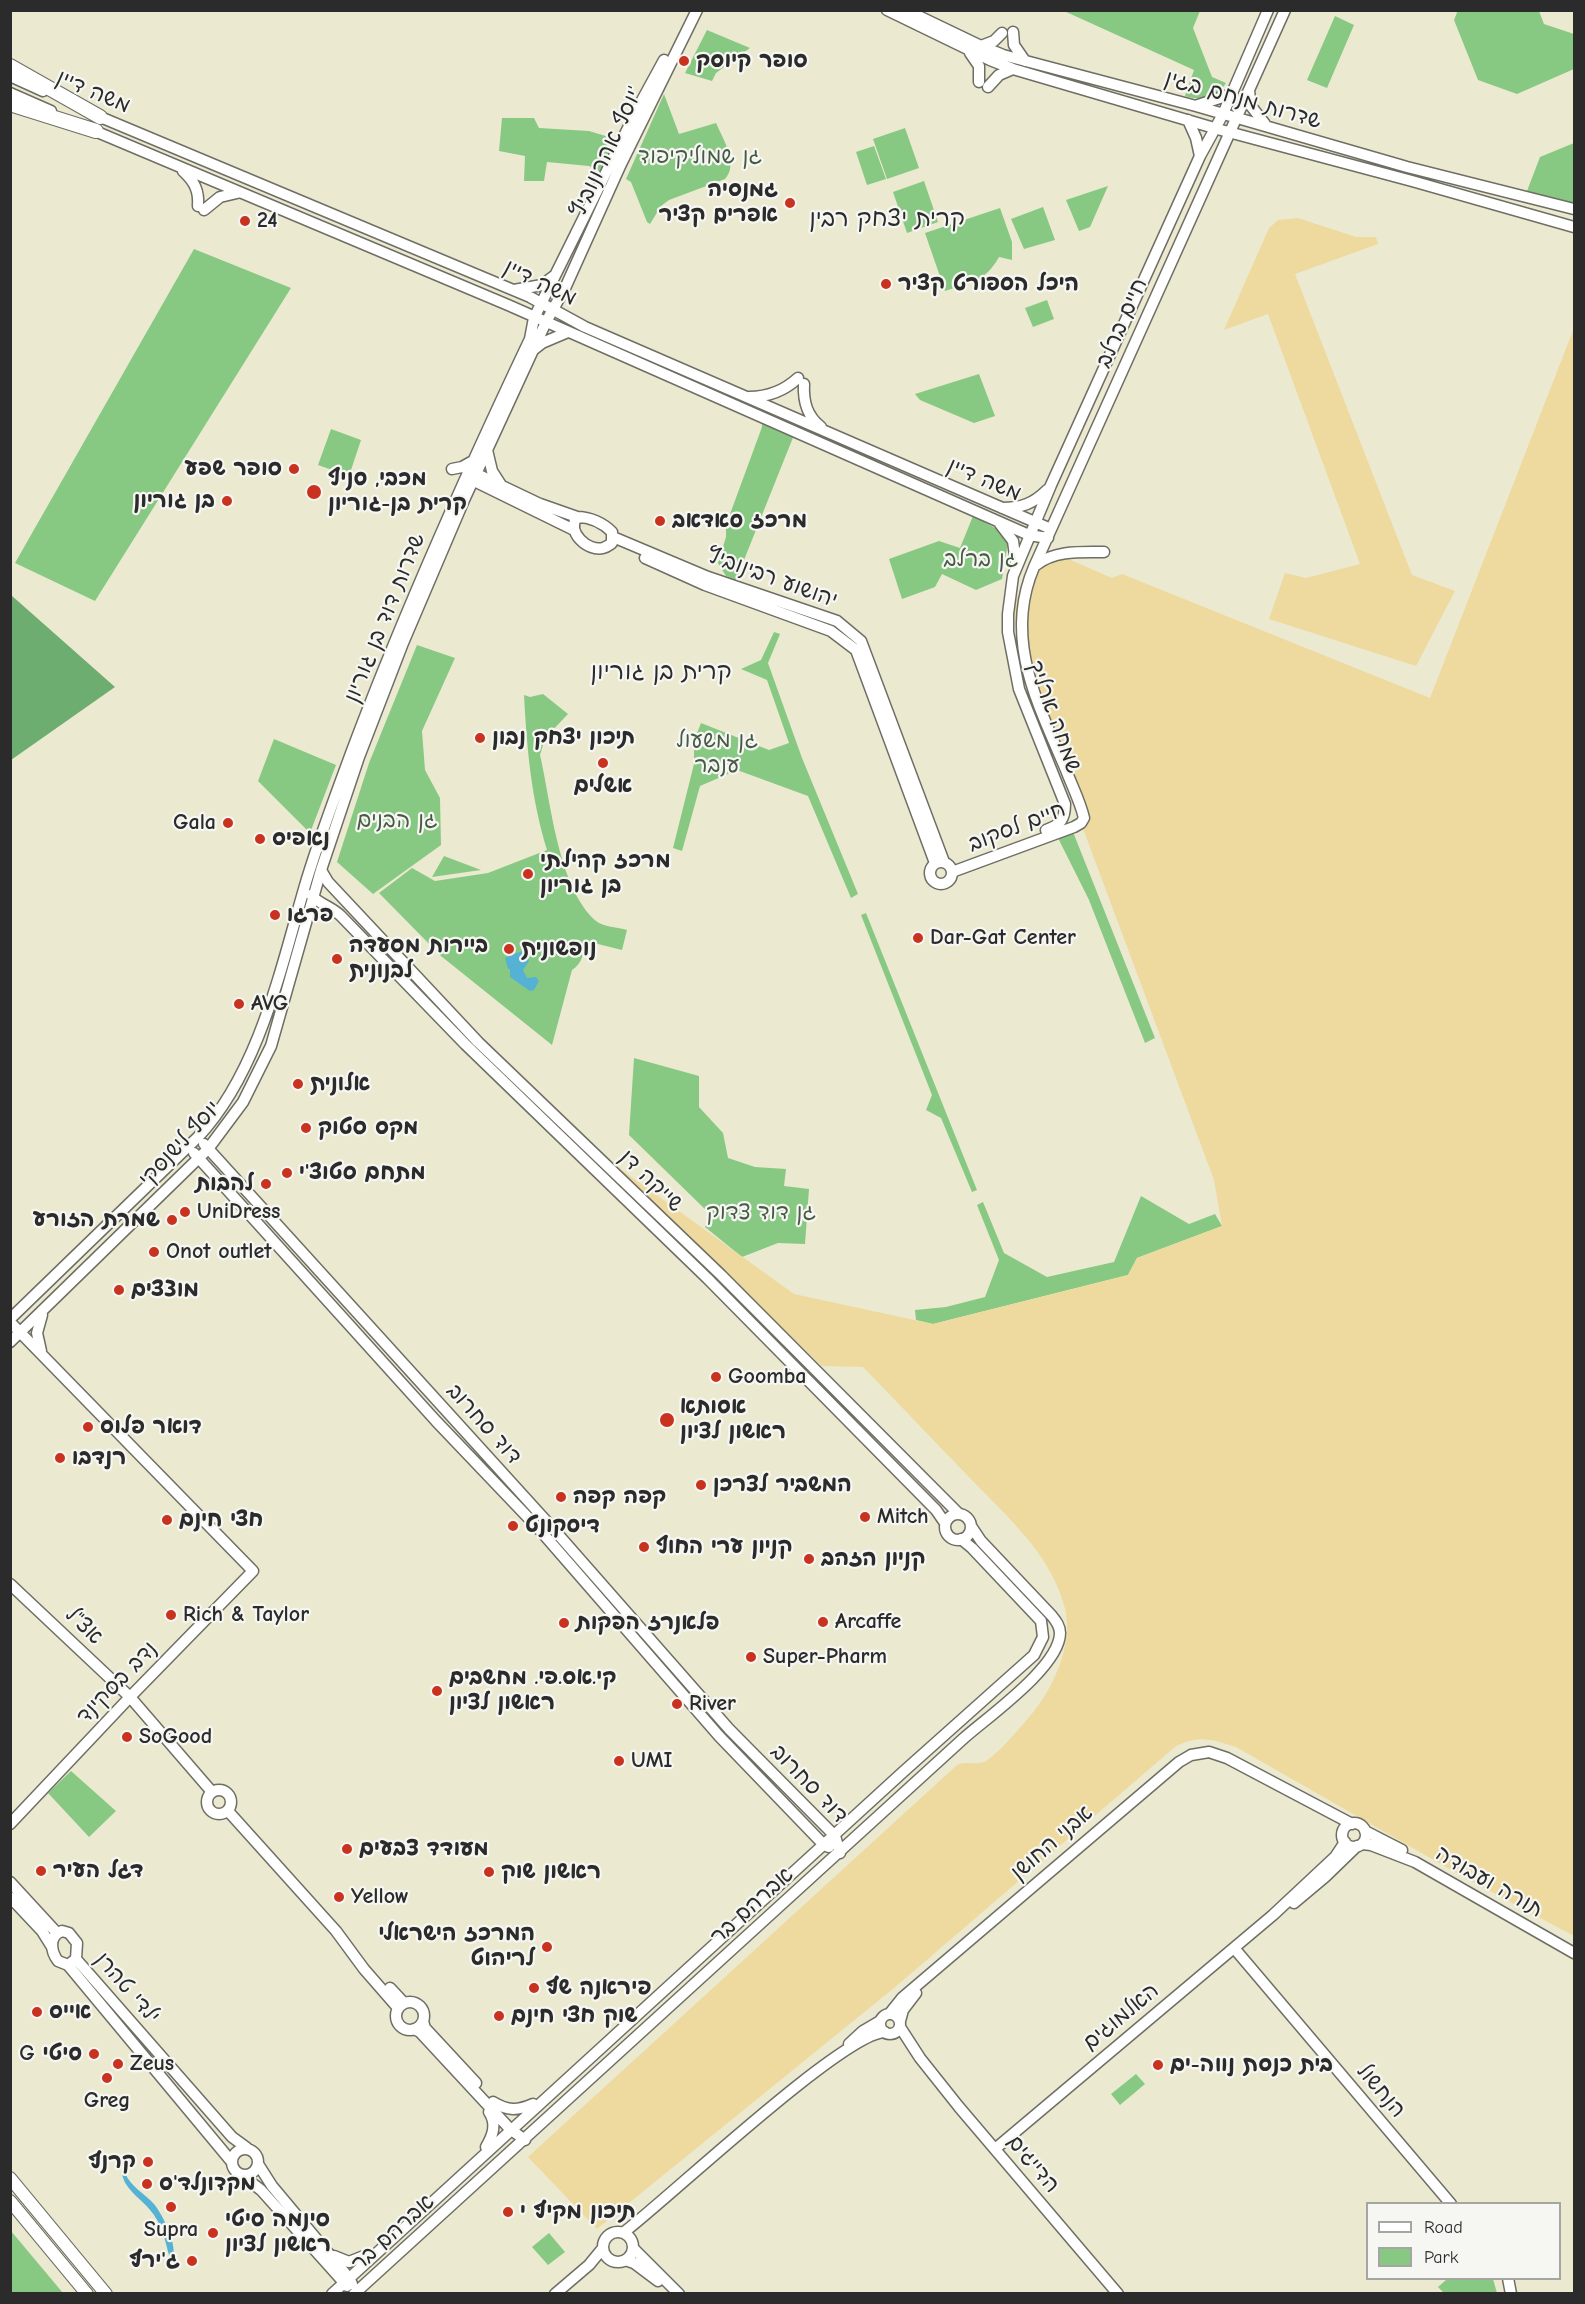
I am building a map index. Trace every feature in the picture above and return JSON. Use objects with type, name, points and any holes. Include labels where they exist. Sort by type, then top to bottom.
[{"type":"highway","points":[[10,66],[100,117]]},
{"type":"highway","points":[[10,104],[96,131]]},
{"type":"main road","points":[[10,2178],[106,2294]]},
{"type":"main road","points":[[10,2201],[87,2294]]},
{"type":"street","name":"יוסף אהרונוביץ'","points":[[542,303],[640,104],[691,10]]},
{"type":"street","name":"יוסף אהרונוביץ'","points":[[553,310],[625,155],[697,10]]},
{"type":"street","name":"שדרות מנחם בגין","points":[[887,10],[1013,69],[1250,138],[1575,227]]},
{"type":"street","name":"שדרות מנחם בגין","points":[[906,10],[981,46],[1026,61],[1236,117],[1407,167],[1575,209]]},
{"type":"street","name":"חיים ברלב","points":[[1035,523],[1200,156],[1223,114],[1268,10]]},
{"type":"street","name":"חיים ברלב","points":[[1050,534],[1285,10]]},
{"type":"street","points":[[981,46],[1008,33],[1026,61]]},
{"type":"street","points":[[963,47],[978,63],[984,85],[1002,73],[1013,69]]},
{"type":"street","name":"משה דיין","points":[[10,76],[100,117],[514,290],[585,327],[831,435],[995,513],[1029,535],[1050,534]]},
{"type":"street","points":[[1249,88],[1251,106],[1267,126]]},
{"type":"street","name":"משה דיין","points":[[10,93],[178,167],[995,513],[1035,523],[1050,534]]},
{"type":"street","points":[[1196,106],[1214,102],[1232,94]]},
{"type":"street","points":[[1188,120],[1196,138],[1200,156]]},
{"type":"street","name":"שדרות מנחם בגין","points":[[1223,145],[1250,138]]},
{"type":"street","points":[[178,167],[195,185],[201,208],[220,196],[239,192]]},
{"type":"street","points":[[514,290],[542,285],[557,274]]},
{"type":"street","name":"שדרות דוד בן גוריון","points":[[305,888],[350,756],[395,641],[487,450],[531,345],[534,318],[542,303]]},
{"type":"street","points":[[508,305],[526,323],[531,345],[568,332]]},
{"type":"street","name":"שדרות דוד בן גוריון","points":[[315,896],[321,870],[359,757],[399,654],[464,500],[472,477],[471,462],[531,345],[553,310]]},
{"type":"street","points":[[744,397],[772,394],[801,381],[809,414],[831,435]]},
{"type":"street","points":[[487,450],[492,471],[501,485]]},
{"type":"street","points":[[452,469],[471,462]]},
{"type":"street","points":[[472,477],[501,485],[540,504],[577,517],[589,518],[607,526],[612,532],[613,540],[603,548],[591,547],[574,530],[484,487],[472,477]]},
{"type":"street","points":[[1016,568],[1012,538],[995,513],[1030,504],[1051,485]]},
{"type":"street","points":[[464,500],[474,491],[484,487]]},
{"type":"street","points":[[574,530],[574,521],[577,517]]},
{"type":"street","name":"שמחה ארליך","points":[[1035,523],[1016,568],[1009,594],[1008,614],[1014,669],[1019,689],[1065,804],[1063,820]]},
{"type":"street","name":"שמחה ארליך","points":[[1050,534],[1029,579],[1021,631],[1027,668],[1040,709],[1082,809]]},
{"type":"street","name":"יהושוע רבינוביץ","points":[[613,540],[708,577],[837,621],[861,641],[945,866]]},
{"type":"street","points":[[1029,579],[1037,564],[1050,557],[1074,552],[1104,552]]},
{"type":"street","name":"חיים לסקוב","points":[[945,866],[1079,825],[1084,818],[1082,809]]},
{"type":"street","name":"חיים לסקוב","points":[[945,866],[1050,829],[1063,820]]},
{"type":"street","name":"שייקה דן","points":[[321,870],[328,882],[359,916],[478,1042],[721,1275],[959,1514]]},
{"type":"street","points":[[305,888],[315,896],[338,901],[359,916]]},
{"type":"street","name":"יוסף לישנסקי","points":[[10,1321],[198,1137],[226,1103],[243,1071],[262,1022],[305,888]]},
{"type":"street","name":"יוסף לישנסקי","points":[[10,1342],[208,1149],[241,1106],[271,1046],[315,896]]},
{"type":"street","name":"שייקה דן","points":[[315,896],[334,909],[465,1044],[783,1353],[936,1510],[945,1523]]},
{"type":"street","points":[[306,923],[323,910],[331,910],[341,916]]},
{"type":"street","name":"דוד סחרוב","points":[[198,1137],[549,1524],[729,1729],[835,1836],[840,1853]]},
{"type":"street","name":"דוד סחרוב","points":[[188,1146],[436,1421],[539,1528],[729,1746],[824,1845],[840,1853]]},
{"type":"street","points":[[42,1354],[37,1333],[44,1310]]},
{"type":"street","points":[[10,1321],[42,1354]]},
{"type":"street","name":"נדב בסקינד","points":[[10,1824],[253,1571],[42,1354]]},
{"type":"street","points":[[959,1514],[967,1518],[971,1526],[968,1535],[961,1539],[952,1539],[946,1532],[945,1523],[951,1516],[959,1514]]},
{"type":"street","name":"אברהם בר","points":[[355,2293],[964,1738],[1041,1671],[1056,1648],[1060,1632],[1059,1626],[981,1541],[971,1526]]},
{"type":"street","name":"אברהם בר","points":[[332,2294],[542,2100],[1034,1655],[1042,1644],[1044,1631],[1037,1616],[961,1539]]},
{"type":"street","name":"אצ\"ל","points":[[10,1584],[130,1697],[212,1792]]},
{"type":"street","points":[[118,1710],[125,1707],[139,1708]]},
{"type":"street","points":[[710,1743],[716,1742],[729,1746]]},
{"type":"street","name":"אבני החושן","points":[[890,2013],[902,1998],[1159,1778],[1191,1755],[1209,1752],[1227,1758],[1312,1803]]},
{"type":"street","points":[[219,1789],[228,1793],[232,1803],[228,1811],[221,1814],[210,1810],[207,1802],[212,1792],[219,1789]]},
{"type":"street","points":[[794,1796],[831,1822],[842,1822],[860,1812]]},
{"type":"street","points":[[1312,1803],[1352,1824],[1360,1825],[1365,1831],[1366,1838],[1359,1845],[1350,1846],[1312,1803]]},
{"type":"street","points":[[228,1811],[336,1931],[345,1938],[401,2005]]},
{"type":"street","points":[[795,1815],[808,1834],[811,1843],[806,1859],[799,1868]]},
{"type":"street","points":[[1344,1837],[1347,1826],[1352,1824]]},
{"type":"street","name":"תורה ועבודה","points":[[1365,1831],[1402,1850],[1415,1862]]},
{"type":"street","name":"האלמוגים","points":[[995,2149],[1273,1915],[1335,1857],[1344,1837]]},
{"type":"street","name":"האלמוגים","points":[[1273,1915],[1298,1900],[1359,1845]]},
{"type":"street","name":"תורה ועבודה","points":[[1359,1845],[1371,1845],[1415,1862],[1575,1953]]},
{"type":"street","points":[[10,1882],[57,1933]]},
{"type":"street","points":[[10,1897],[42,1931],[58,1961],[72,1962],[77,1947],[75,1939],[65,1932],[57,1933],[53,1937],[52,1947]]},
{"type":"street","name":"הנחשול","points":[[1234,1948],[1449,2202]]},
{"type":"street","name":"ילדי טהרן","points":[[72,1962],[232,2137],[247,2148]]},
{"type":"street","name":"ילדי טהרן","points":[[72,1962],[231,2161]]},
{"type":"street","name":"אבני החושן","points":[[894,2028],[909,2001],[935,1970]]},
{"type":"street","points":[[401,2005],[412,2002],[418,2005],[424,2012],[425,2028],[513,2127]]},
{"type":"street","points":[[401,2005],[396,2016],[399,2025],[420,2032],[481,2099],[525,2139]]},
{"type":"street","points":[[555,2294],[589,2265],[603,2248],[609,2235],[623,2234],[646,2216],[863,2031],[890,2013],[897,2016],[894,2028]]},
{"type":"street","points":[[414,2029],[423,2021]]},
{"type":"street","points":[[880,2021],[881,2028],[894,2028]]},
{"type":"street","points":[[822,2068],[857,2044],[879,2032],[894,2028]]},
{"type":"street","name":"הדייגים","points":[[894,2028],[1118,2294]]},
{"type":"street","points":[[479,2158],[491,2139],[494,2126],[492,2117],[481,2099]]},
{"type":"street","points":[[493,2102],[515,2110],[542,2100]]},
{"type":"street","points":[[346,2280],[261,2190],[233,2169],[231,2161],[235,2152],[247,2148],[254,2152],[258,2164],[272,2186],[326,2250],[355,2293]]},
{"type":"street","points":[[240,2174],[249,2174],[258,2164]]},
{"type":"street","points":[[625,2260],[646,2216]]},
{"type":"street","points":[[623,2234],[676,2294]]},
{"type":"street","points":[[326,2250],[341,2260],[349,2262],[360,2259],[385,2245]]},
{"type":"street","points":[[603,2248],[609,2259],[616,2262],[625,2260],[634,2264],[676,2294]]},
{"type":"street","points":[[589,2265],[609,2259]]},
{"type":"green space","points":[[1458,10],[1539,11],[1544,24],[1574,34],[1574,69],[1517,94],[1478,80],[1454,20]]},
{"type":"green space","points":[[1064,11],[1200,11],[1193,28],[1212,77],[1226,83],[1218,92],[1208,97],[1185,96],[1194,70]]},
{"type":"green space","points":[[1335,16],[1354,25],[1327,88],[1307,80]]},
{"type":"green space","points":[[707,30],[750,48],[716,73],[712,81],[685,73]]},
{"type":"green space","name":"גן שמוליקיפוד","points":[[664,94],[679,134],[716,123],[726,144],[730,166],[725,179],[669,200],[661,206],[650,224],[647,222],[631,182],[626,179]]},
{"type":"green space","points":[[502,118],[534,118],[539,128],[589,131],[619,140],[603,173],[589,166],[547,162],[544,181],[524,181],[525,156],[499,151]]},
{"type":"green space","points":[[905,128],[919,168],[887,179],[873,139]]},
{"type":"green space","points":[[1574,143],[1574,204],[1527,191],[1540,157]]},
{"type":"green space","points":[[874,146],[886,179],[867,185],[856,152]]},
{"type":"green space","points":[[924,181],[938,222],[907,233],[893,192]]},
{"type":"green space","points":[[1108,186],[1090,227],[1079,231],[1066,200]]},
{"type":"green space","points":[[1043,207],[1055,240],[1024,249],[1011,219]]},
{"type":"green space","points":[[1000,208],[1012,242],[1012,260],[999,257],[982,277],[945,291],[925,233]]},
{"type":"green space","points":[[194,249],[291,288],[95,601],[15,563]]},
{"type":"green space","points":[[1047,300],[1054,319],[1033,327],[1025,308]]},
{"type":"green space","points":[[979,374],[995,416],[974,423],[920,400],[915,394]]},
{"type":"green space","points":[[762,421],[794,435],[736,580],[726,576],[718,563],[726,537],[726,525],[762,427]]},
{"type":"green space","points":[[331,429],[361,440],[349,476],[318,465]]},
{"type":"green space","name":"גן ברלב","points":[[973,516],[997,529],[1008,542],[1002,579],[976,590],[942,574],[935,587],[902,599],[889,559],[939,541],[960,548]]},
{"type":"green space","points":[[11,595],[115,687],[10,760]]},
{"type":"green space","name":"גן משעול ענבר","points":[[774,632],[780,634],[768,663],[802,758],[858,894],[851,898],[808,796],[737,770],[700,786],[682,851],[673,848],[694,764],[694,741],[701,723],[769,750],[789,743],[767,680],[741,669],[761,660]]},
{"type":"green space","name":"גן הבנים","points":[[417,645],[455,658],[422,731],[425,770],[440,798],[441,845],[373,894],[337,862],[369,763]]},
{"type":"green space","name":"נופשונית","points":[[543,694],[568,714],[545,738],[540,755],[564,866],[583,906],[596,921],[627,930],[622,950],[586,941],[580,961],[572,970],[552,1045],[441,956],[379,893],[412,868],[435,881],[488,873],[547,850],[537,811],[531,773],[524,695],[530,697]]},
{"type":"green space","points":[[274,739],[336,765],[310,833],[258,781]]},
{"type":"green space","points":[[1073,832],[1155,1038],[1145,1043],[1089,900],[1058,838]]},
{"type":"green space","points":[[444,856],[481,870],[432,877]]},
{"type":"green space","points":[[866,913],[977,1190],[972,1192],[941,1118],[926,1110],[932,1095],[861,915]]},
{"type":"green space","name":"גן דוד צדוק","points":[[634,1058],[699,1076],[699,1107],[723,1133],[728,1158],[755,1167],[786,1169],[784,1186],[809,1189],[805,1244],[778,1243],[742,1257],[705,1227],[712,1216],[629,1135]]},
{"type":"green space","points":[[1141,1196],[1189,1224],[1215,1214],[1222,1226],[1137,1258],[1128,1275],[933,1324],[916,1320],[915,1310],[946,1307],[985,1297],[999,1260],[977,1205],[983,1202],[1004,1253],[1047,1277],[1114,1262]]},
{"type":"green space","points":[[71,1771],[116,1811],[89,1837],[48,1793]]},
{"type":"green space","points":[[1136,2074],[1145,2084],[1120,2105],[1111,2094]]},
{"type":"green space","points":[[11,2231],[63,2293],[11,2293]]},
{"type":"green space","points":[[549,2233],[565,2252],[548,2265],[532,2247]]},
{"type":"green space","points":[[1446,2280],[1493,2280],[1497,2293],[1444,2293],[1438,2287]]},
{"type":"sand","points":[[1298,218],[1356,237],[1376,237],[1378,244],[1295,274],[1412,575],[1455,591],[1416,666],[1269,619],[1285,573],[1306,578],[1360,564],[1268,314],[1224,330],[1269,228],[1278,220]]},
{"type":"sand","points":[[1574,328],[1574,1936],[1460,1875],[1236,1747],[1199,1739],[1184,1743],[1175,1747],[894,1988],[597,2229],[528,2157],[957,1765],[984,1762],[996,1753],[1013,1736],[1047,1693],[1058,1669],[1066,1643],[1067,1630],[1067,1617],[1057,1586],[1048,1567],[1024,1534],[863,1367],[822,1366],[608,1160],[794,1294],[933,1324],[1128,1275],[1137,1258],[1222,1226],[1214,1180],[1022,665],[1013,606],[1033,564],[1066,558],[1112,578],[1122,574],[1430,698]]},
{"type":"water","points":[[527,949],[529,961],[523,970],[527,978],[536,977],[539,981],[534,990],[530,991],[510,977],[510,969],[508,969],[505,958]]},
{"type":"water","points":[[125,2173],[162,2216],[172,2239],[174,2254],[172,2260],[157,2220],[127,2186],[122,2174]]},
{"type":"place","name":"סופר קיוסק","points":[[684,61]]},
{"type":"place","name":"גמנסיה אפרים קציר","points":[[790,203]]},
{"type":"place","name":"24","points":[[245,221]]},
{"type":"place","name":"היכל הספורט קציר","points":[[886,284]]},
{"type":"place","name":"סופר שפע","points":[[294,469]]},
{"type":"place","name":"מכבי, סניף קרית בן-גוריון","points":[[314,492]]},
{"type":"place","name":"בן גוריון","points":[[227,501]]},
{"type":"place","name":"מרכז סאדאב","points":[[660,521]]},
{"type":"place","name":"תיכון יצחק נבון","points":[[480,738]]},
{"type":"place","name":"אשלים","points":[[603,763]]},
{"type":"place","name":"Gala","points":[[228,823]]},
{"type":"place","name":"נאפיס","points":[[260,839]]},
{"type":"place","name":"מרכז קהילתי בן גוריון","points":[[528,874]]},
{"type":"place","name":"פרגו","points":[[275,915]]},
{"type":"place","name":"Dar-Gat Center","points":[[918,938]]},
{"type":"place","name":"נופשונית","points":[[509,949]]},
{"type":"place","name":"ביירות מסעדה לבנונית","points":[[337,959]]},
{"type":"place","name":"AVG","points":[[239,1004]]},
{"type":"place","name":"אלונית","points":[[298,1084]]},
{"type":"place","name":"מקס סטוק","points":[[306,1128]]},
{"type":"place","name":"מתחם סטוצ'י","points":[[287,1173]]},
{"type":"place","name":"להבות","points":[[266,1184]]},
{"type":"place","name":"UniDress","points":[[185,1212]]},
{"type":"place","name":"שמרת הזורע","points":[[172,1220]]},
{"type":"place","name":"Onot outlet","points":[[154,1252]]},
{"type":"place","name":"מוצצים","points":[[119,1290]]},
{"type":"place","name":"Goomba","points":[[716,1377]]},
{"type":"place","name":"אסותא ראשון לציון","points":[[667,1420]]},
{"type":"place","name":"דואר פלוס","points":[[88,1427]]},
{"type":"place","name":"רנדבו","points":[[60,1458]]},
{"type":"place","name":"המשביר לצרכן","points":[[701,1485]]},
{"type":"place","name":"קפה קפה","points":[[561,1497]]},
{"type":"place","name":"Mitch","points":[[865,1517]]},
{"type":"place","name":"חצי חינם","points":[[167,1520]]},
{"type":"place","name":"דיסקונט","points":[[513,1526]]},
{"type":"place","name":"קניון ערי החוף","points":[[644,1547]]},
{"type":"place","name":"קניון הזהב","points":[[809,1559]]},
{"type":"place","name":"Rich & Taylor","points":[[171,1615]]},
{"type":"place","name":"Arcaffe","points":[[823,1622]]},
{"type":"place","name":"פלאנרז הפקות","points":[[564,1623]]},
{"type":"place","name":"Super-Pharm","points":[[751,1657]]},
{"type":"place","name":"קי.אס.פי. מחשבים ראשון לציון","points":[[437,1691]]},
{"type":"place","name":"River","points":[[677,1704]]},
{"type":"place","name":"SoGood","points":[[127,1737]]},
{"type":"place","name":"UMI","points":[[619,1761]]},
{"type":"place","name":"מעודד צבעים","points":[[347,1849]]},
{"type":"place","name":"דגל העיר","points":[[41,1871]]},
{"type":"place","name":"ראשון שוק","points":[[489,1872]]},
{"type":"place","name":"Yellow","points":[[339,1897]]},
{"type":"place","name":"המרכז הישראלי לריהוט","points":[[547,1947]]},
{"type":"place","name":"פיראנה שף","points":[[534,1988]]},
{"type":"place","name":"אייס","points":[[37,2012]]},
{"type":"place","name":"שוק חצי חינם","points":[[499,2016]]},
{"type":"place","name":"G סיטי","points":[[94,2054]]},
{"type":"place","name":"Zeus","points":[[118,2064]]},
{"type":"place","name":"בית כנסת נווה-ים","points":[[1158,2065]]},
{"type":"place","name":"Greg","points":[[107,2078]]},
{"type":"place","name":"קרנף","points":[[148,2162]]},
{"type":"place","name":"מקדונלד'ס","points":[[147,2184]]},
{"type":"place","name":"Supra","points":[[171,2207]]},
{"type":"place","name":"תיכון מקיף י","points":[[508,2212]]},
{"type":"place","name":"סינמה סיטי ראשון לציון","points":[[213,2233]]},
{"type":"place","name":"ג'ירף","points":[[192,2261]]},
{"type":"district","name":"קרית יצחק רבין","points":[[887,219]]},
{"type":"district","name":"קרית בן גוריון","points":[[661,672]]}]
